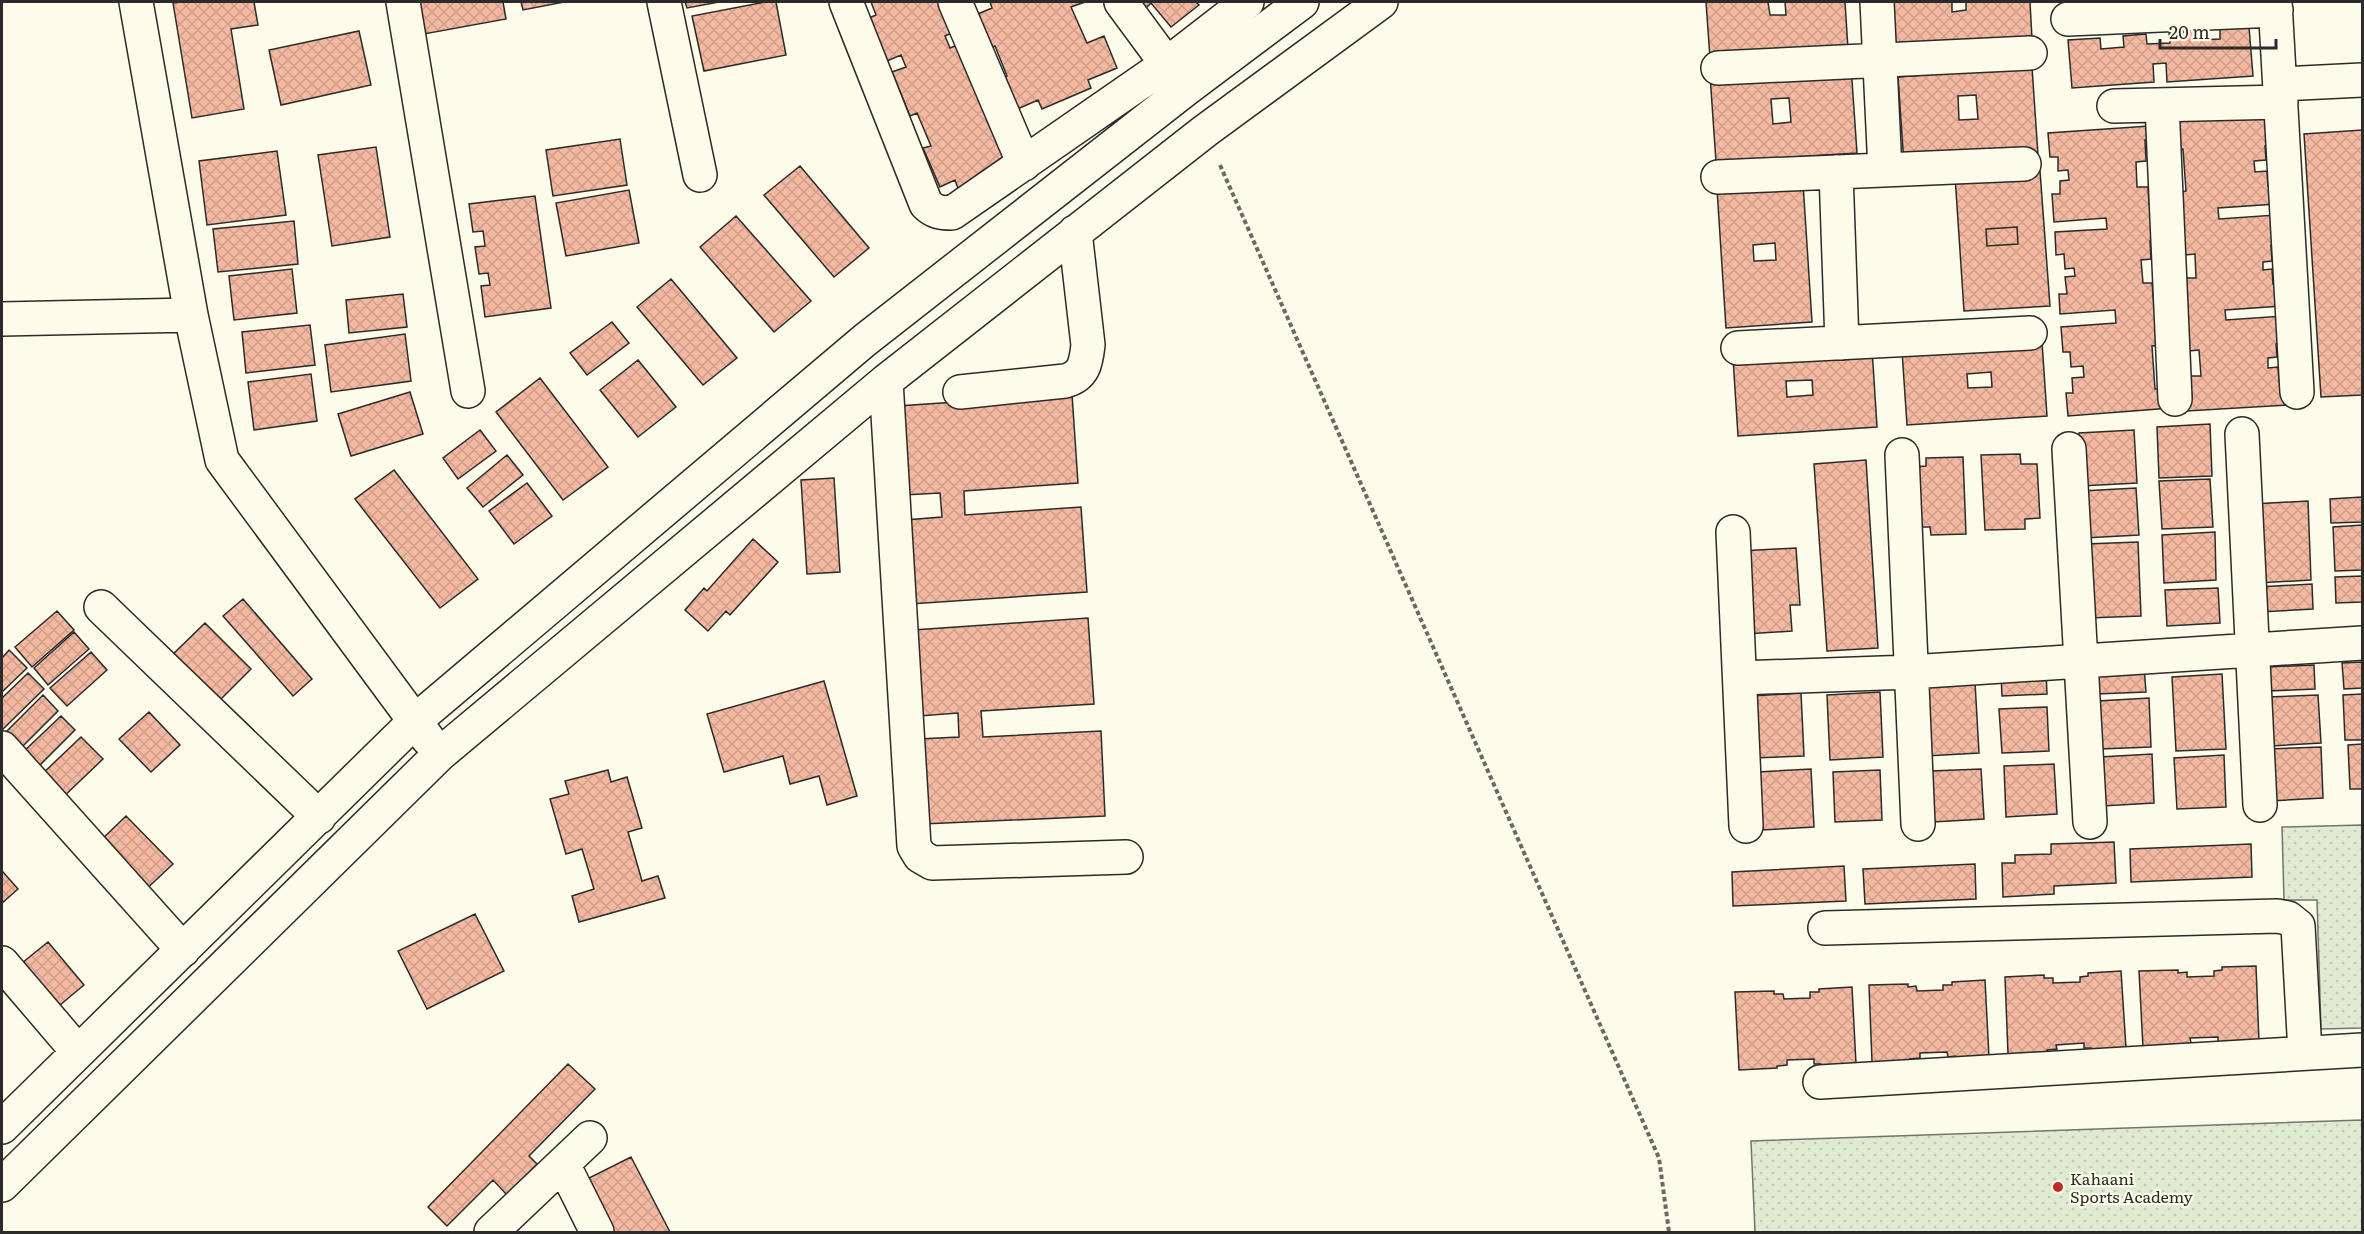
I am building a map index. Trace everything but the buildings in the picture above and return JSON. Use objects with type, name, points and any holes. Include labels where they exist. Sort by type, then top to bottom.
[{"type":"street","points":[[135,2],[191,315],[222,460],[440,754]]},
{"type":"street","points":[[403,2],[468,391]]},
{"type":"street","points":[[664,2],[700,175]]},
{"type":"street","points":[[846,2],[926,204],[932,210],[952,213],[1024,164],[1302,2]]},
{"type":"street","points":[[955,2],[1024,164]]},
{"type":"street","points":[[1121,2],[1177,76]]},
{"type":"street","points":[[2,1127],[415,721],[1177,76],[1247,2]]},
{"type":"street","points":[[2,1185],[440,754],[886,381],[1205,131],[1381,2]]},
{"type":"street","points":[[1877,2],[1885,170]]},
{"type":"street","points":[[2068,19],[2276,6],[2297,392]]},
{"type":"street","points":[[1718,68],[2030,53]]},
{"type":"street","points":[[2114,106],[2162,105],[2280,93],[2362,80]]},
{"type":"street","points":[[2162,105],[2175,399]]},
{"type":"street","points":[[1718,177],[2024,164]]},
{"type":"street","points":[[1836,172],[1842,343]]},
{"type":"street","points":[[960,392],[1065,381],[1074,379],[1082,372],[1087,360],[1088,345],[1076,232]]},
{"type":"street","points":[[2,319],[191,315]]},
{"type":"street","points":[[1738,348],[2030,333]]},
{"type":"street","points":[[886,381],[914,846],[921,856],[932,863],[1126,857]]},
{"type":"street","points":[[2242,434],[2260,805]]},
{"type":"street","points":[[2069,449],[2090,822]]},
{"type":"street","points":[[1902,455],[1918,824]]},
{"type":"street","points":[[1732,532],[1746,826]]},
{"type":"street","points":[[101,607],[319,817]]},
{"type":"street","points":[[1740,678],[1911,672],[2362,643]]},
{"type":"street","points":[[2,748],[183,951]]},
{"type":"street","points":[[1825,928],[2277,916],[2288,918],[2298,926],[2305,1053]]},
{"type":"street","points":[[2,963],[78,1052]]},
{"type":"street","points":[[1820,1082],[2362,1050]]},
{"type":"street","points":[[491,1233],[591,1138]]},
{"type":"street","points":[[563,1164],[597,1233]]},
{"type":"path","points":[[1205,131],[1659,1158],[1669,1233]]},
{"type":"green space","points":[[2362,825],[2362,1028],[2321,1029],[2317,900],[2284,900],[2282,827]]},
{"type":"green space","name":"Kahaani Sports Academy","points":[[2362,1120],[2362,1232],[1755,1232],[1751,1141]]},
{"type":"place","name":"Kahaani Sports Academy","points":[[2058,1187]]}]
